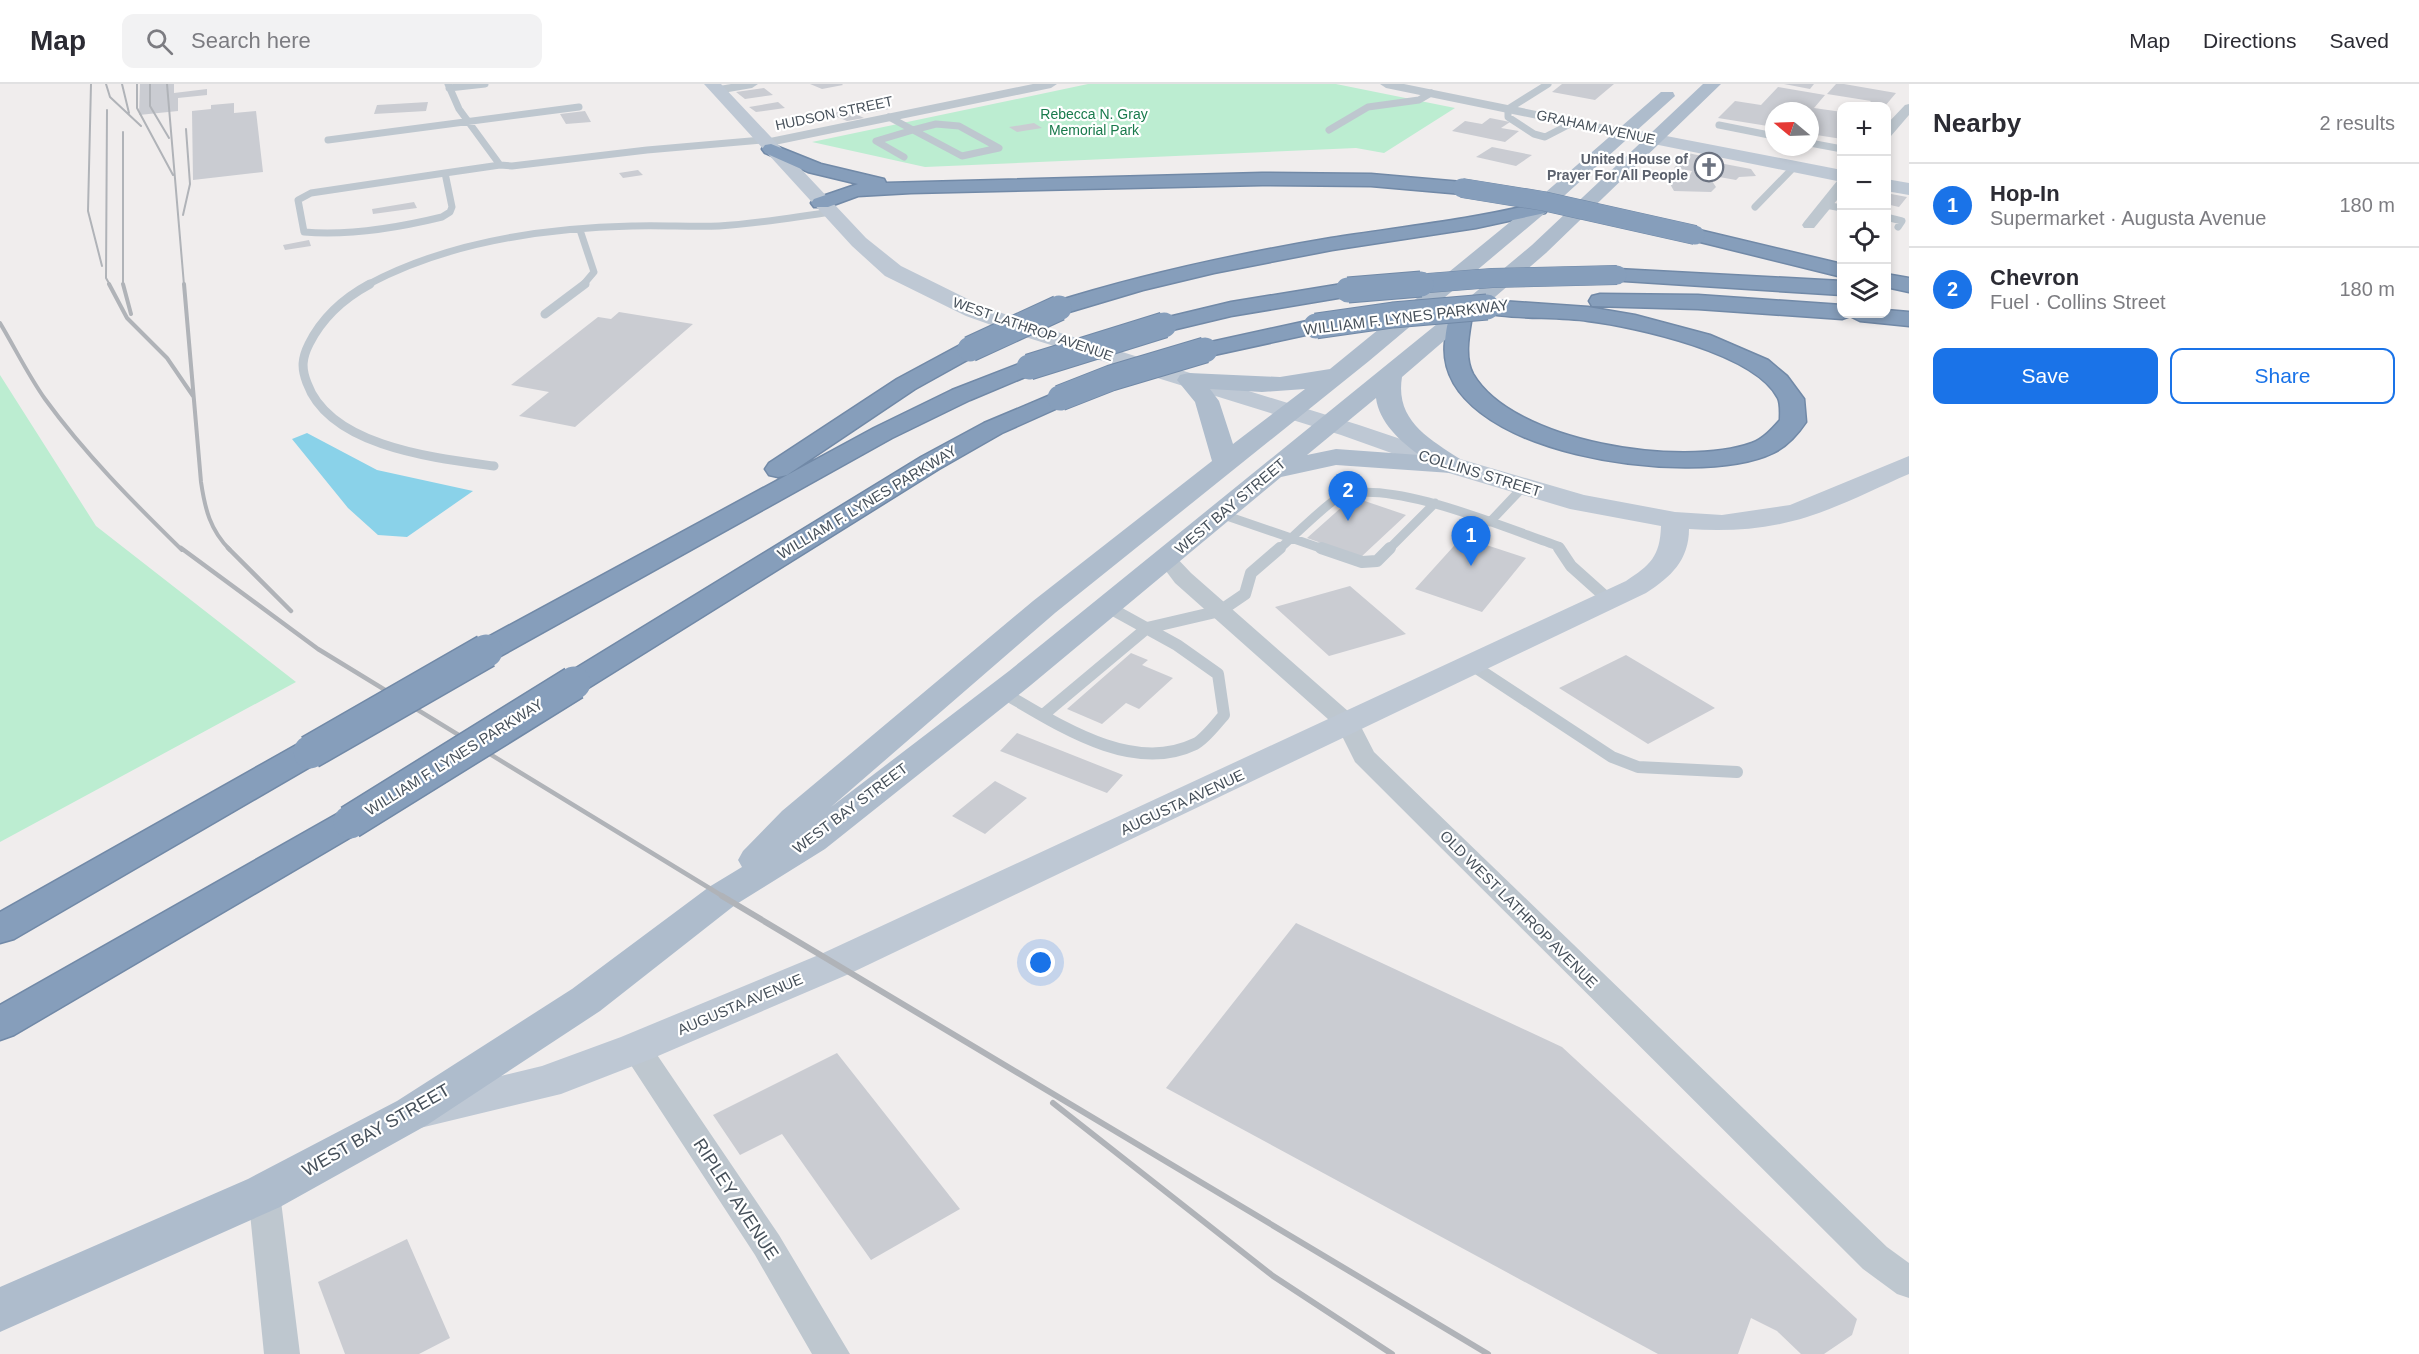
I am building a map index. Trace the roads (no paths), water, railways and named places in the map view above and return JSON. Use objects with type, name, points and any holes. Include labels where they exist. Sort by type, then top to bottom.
[{"type":"highway","points":[[766,144],[838,175],[887,185],[911,187]]},
{"type":"highway","points":[[827,208],[855,190],[911,187],[1262,179],[1371,180],[1462,188],[1542,201],[1837,270]]},
{"type":"highway","points":[[486,651],[732,499],[906,384],[970,350],[1059,308],[1170,277],[1270,255],[1492,221],[1538,209]]},
{"type":"highway","name":"WILLIAM F. LYNES PARKWAY","points":[[0,929],[486,651],[883,433],[961,395],[1029,366],[1164,325],[1231,309],[1348,290],[1492,278],[1617,275],[1736,280],[1837,288]]},
{"type":"highway","points":[[1891,281],[1909,285]]},
{"type":"highway","points":[[1891,294],[1909,296]]},
{"type":"highway","name":"WILLIAM F. LYNES PARKWAY","points":[[0,1024],[350,822],[930,463],[993,428],[1111,378],[1205,350],[1316,326],[1393,315],[1487,307],[1664,301],[1837,312]]},
{"type":"highway","points":[[1461,316],[1456,348],[1457,363],[1463,378],[1475,394],[1493,409],[1544,437],[1584,449],[1632,458],[1678,461],[1724,459],[1764,448],[1793,423],[1792,399],[1778,381],[1760,365],[1702,340],[1635,322],[1535,307]]},
{"type":"highway","points":[[1891,317],[1909,319]]},
{"type":"main road","name":"WEST BAY STREET","points":[[722,896],[804,811],[1044,607],[1338,373],[1538,209],[1680,84]]},
{"type":"main road","name":"WEST BAY STREET","points":[[0,1310],[264,1193],[412,1113],[586,1000],[722,896],[812,840],[1002,692],[1167,559],[1461,316],[1539,249],[1713,84]]},
{"type":"main road","name":"WEST LATHROP AVENUE","points":[[715,87],[859,242],[893,271],[974,311],[1030,331],[1289,411]]},
{"type":"main road","name":"GRAHAM AVENUE","points":[[1625,133],[1837,175]]},
{"type":"main road","points":[[1891,185],[1909,189]]},
{"type":"main road","points":[[1190,380],[1273,384],[1323,378],[1338,373]]},
{"type":"main road","points":[[1390,374],[1386,386],[1387,399],[1394,416],[1422,446],[1451,465]]},
{"type":"main road","points":[[1190,380],[1207,400],[1226,463]]},
{"type":"main road","name":"COLLINS STREET","points":[[1289,411],[1523,487],[1580,503],[1675,520]]},
{"type":"main road","points":[[1274,470],[1336,458],[1451,465]]},
{"type":"main road","points":[[1675,520],[1722,523],[1774,517],[1798,511],[1909,464]]},
{"type":"main road","name":"AUGUSTA AVENUE","points":[[412,1113],[546,1082],[636,1048],[835,964],[1348,724],[1636,588],[1668,564],[1674,552],[1675,520]]},
{"type":"street","points":[[715,87],[752,84]]},
{"type":"street","name":"HUDSON STREET","points":[[766,144],[1051,84]]},
{"type":"street","name":"GRAHAM AVENUE","points":[[1386,84],[1625,133]]},
{"type":"street","points":[[1891,128],[1909,108]]},
{"type":"street","points":[[1809,225],[1837,190]]},
{"type":"street","name":"OLD WEST LATHROP AVENUE","points":[[1167,559],[1182,578],[1348,724],[1364,756],[1875,1258],[1909,1283]]},
{"type":"street","name":"RIPLEY AVENUE","points":[[636,1048],[767,1245],[832,1354]]},
{"type":"street","points":[[264,1193],[282,1354]]},
{"type":"lane","points":[[485,84],[448,86],[468,122],[500,165]]},
{"type":"lane","points":[[1548,84],[1508,109],[1508,117],[1522,124],[1538,137],[1551,138],[1574,122]]},
{"type":"lane","points":[[1329,130],[1368,107],[1419,100],[1431,93]]},
{"type":"lane","points":[[328,140],[579,107]]},
{"type":"lane","points":[[889,117],[912,131],[962,156],[999,148],[954,124],[942,123],[912,131],[876,141],[904,157]]},
{"type":"lane","points":[[1719,125],[1765,134]]},
{"type":"lane","points":[[445,173],[452,207],[450,212],[442,217],[355,231],[323,234],[304,232],[298,200],[311,193],[445,173],[500,165],[512,166],[647,150],[766,144]]},
{"type":"lane","points":[[1819,145],[1837,148]]},
{"type":"lane","points":[[1755,207],[1794,166]]},
{"type":"lane","points":[[1825,205],[1837,207]]},
{"type":"lane","points":[[494,466],[423,456],[378,442],[342,425],[313,401],[301,367],[308,346],[323,320],[342,302],[383,276],[461,248],[506,238],[620,226],[732,225],[827,208]]},
{"type":"lane","points":[[1891,218],[1902,221],[1898,227]]},
{"type":"lane","points":[[545,314],[586,283],[594,272],[580,230]]},
{"type":"lane","points":[[1490,522],[1523,487]]},
{"type":"lane","points":[[1043,715],[1147,628],[1220,611],[1245,594],[1251,573],[1340,496],[1366,493],[1420,498],[1558,546],[1571,566],[1609,600]]},
{"type":"lane","points":[[1221,514],[1362,562],[1377,561],[1435,503]]},
{"type":"lane","points":[[1002,692],[1073,732],[1113,748],[1154,755],[1196,744],[1224,715],[1218,674],[1178,645],[1107,607]]},
{"type":"lane","points":[[1472,665],[1612,757],[1638,767],[1737,772]]},
{"type":"water","points":[[307,433],[377,470],[473,491],[407,537],[378,535],[348,508],[292,439]]},
{"type":"railway","points":[[91,84],[88,211],[102,266]]},
{"type":"railway","points":[[106,84],[110,97],[141,126]]},
{"type":"railway","points":[[122,84],[129,113]]},
{"type":"railway","points":[[137,84],[137,108],[173,175]]},
{"type":"railway","points":[[150,84],[150,106],[169,138]]},
{"type":"railway","points":[[167,84],[184,285]]},
{"type":"railway","points":[[107,110],[106,278],[110,285]]},
{"type":"railway","points":[[183,215],[190,184],[186,129]]},
{"type":"railway","points":[[123,132],[123,284]]},
{"type":"railway","points":[[109,284],[127,318],[167,358],[193,396]]},
{"type":"railway","points":[[123,284],[131,314]]},
{"type":"railway","points":[[184,284],[201,482],[213,527],[230,550]]},
{"type":"railway","points":[[0,323],[33,381],[76,439],[182,550]]},
{"type":"railway","points":[[181,548],[318,649],[724,897]]},
{"type":"railway","points":[[230,550],[291,611]]},
{"type":"railway","points":[[722,896],[1488,1354]]},
{"type":"railway","points":[[1053,1103],[1273,1276],[1392,1354]]},
{"type":"place","name":"United House of Prayer For All People","points":[[1709,167]]},
{"type":"place","name":"Chevron","points":[[1348,521]]},
{"type":"place","name":"Hop-In","points":[[1471,566]]},
{"type":"park label","name":"Rebecca N. Gray Memorial Park","points":[[1094,122]]}]
